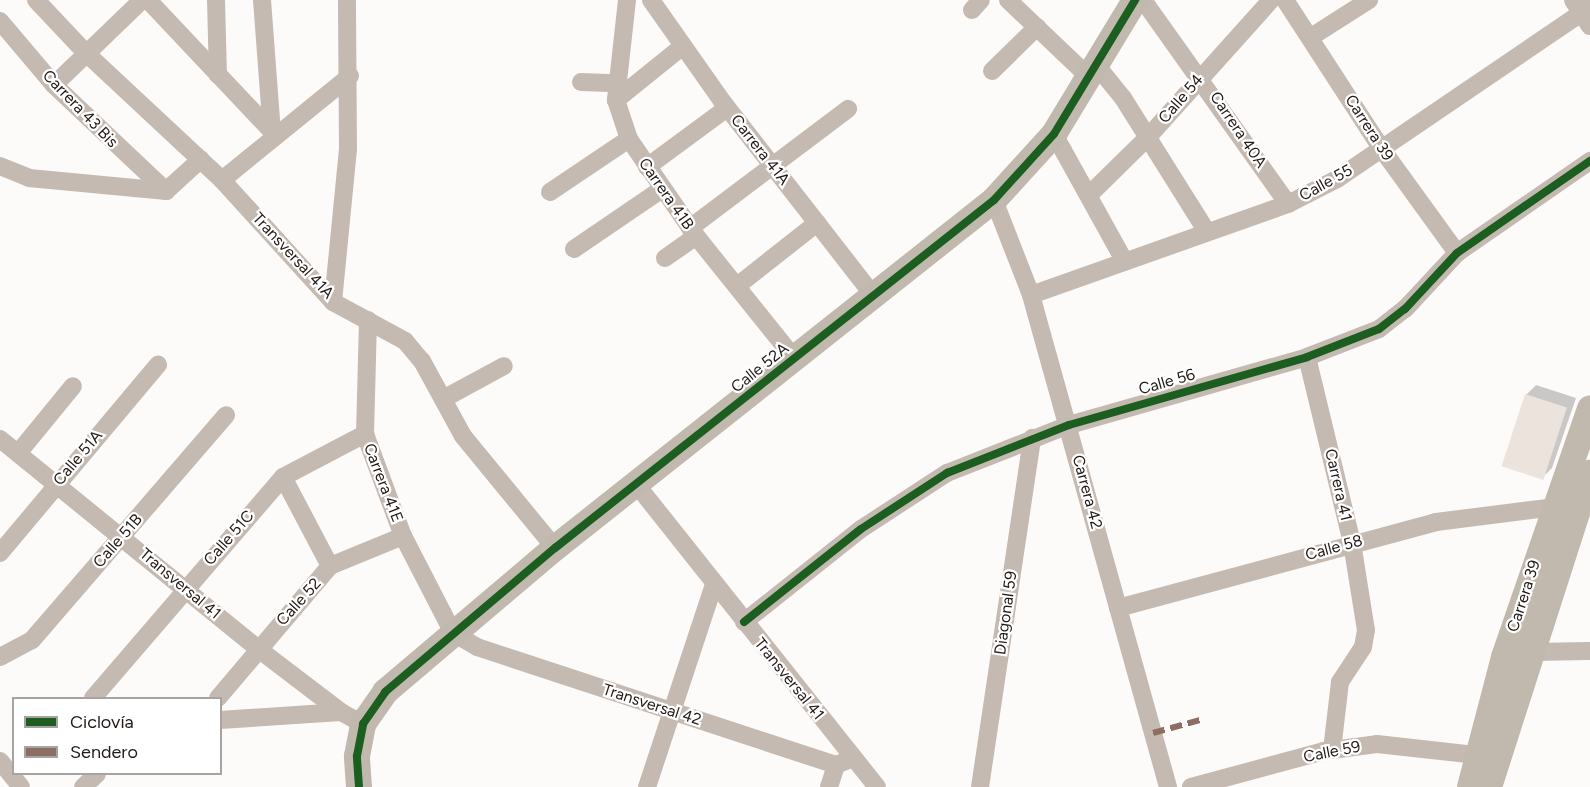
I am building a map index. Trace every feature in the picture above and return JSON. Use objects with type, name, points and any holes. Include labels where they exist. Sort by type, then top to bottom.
[{"type":"street","name":"Transversal 41A","points":[[36,0],[86,53],[222,180],[333,302],[405,341],[422,361],[463,436],[555,548]]},
{"type":"street","points":[[54,85],[142,0]]},
{"type":"street","points":[[148,0],[273,134]]},
{"type":"street","points":[[216,0],[218,75]]},
{"type":"street","points":[[262,0],[273,134]]},
{"type":"street","points":[[333,302],[348,150],[350,76],[347,0]]},
{"type":"street","name":"Carrera 41B","points":[[627,0],[616,92],[629,140],[693,232],[795,358]]},
{"type":"street","name":"Carrera 41A","points":[[651,0],[727,108],[874,296]]},
{"type":"street","points":[[1008,0],[1037,27],[1094,73],[1149,136],[1207,232]]},
{"type":"street","name":"Calle 52A","points":[[352,718],[555,548],[994,200],[1054,134],[1094,73],[1135,0]]},
{"type":"street","name":"Carrera 40A","points":[[1143,0],[1201,76],[1288,204]]},
{"type":"street","name":"Calle 54","points":[[1089,195],[1149,136],[1271,0]]},
{"type":"street","name":"Carrera 39","points":[[1285,0],[1381,148],[1457,253]]},
{"type":"street","points":[[1311,37],[1369,0]]},
{"type":"street","name":"Calle 55","points":[[1031,295],[1288,204],[1337,179],[1584,12]]},
{"type":"street","name":"Carrera 43 Bis","points":[[0,21],[54,85],[166,191]]},
{"type":"street","points":[[992,70],[1037,27]]},
{"type":"street","points":[[581,82],[616,92],[683,46]]},
{"type":"street","points":[[222,180],[273,134],[350,76]]},
{"type":"street","points":[[647,167],[727,108]]},
{"type":"street","points":[[665,258],[772,166],[848,109]]},
{"type":"street","points":[[1054,134],[1125,262]]},
{"type":"street","points":[[550,192],[629,140]]},
{"type":"street","points":[[0,166],[29,178],[166,191],[201,159]]},
{"type":"street","name":"Calle 56","points":[[744,622],[861,529],[947,473],[1069,424],[1307,357],[1379,329],[1405,309],[1457,253],[1590,161]]},
{"type":"street","points":[[574,249],[662,189]]},
{"type":"street","name":"Carrera 42","points":[[994,200],[1031,295],[1069,424],[1168,787]]},
{"type":"street","points":[[736,286],[817,223]]},
{"type":"street","name":"Carrera 41E","points":[[368,320],[365,434],[403,536],[453,633]]},
{"type":"street","name":"Carrera 41","points":[[1307,357],[1352,543],[1366,630],[1363,647],[1340,682],[1332,750]]},
{"type":"street","name":"Calle 51A","points":[[0,553],[158,364]]},
{"type":"street","points":[[443,399],[504,366]]},
{"type":"street","points":[[19,452],[74,386]]},
{"type":"street","name":"Carrera 39","points":[[1470,787],[1504,657],[1590,408]]},
{"type":"street","name":"Calle 51B","points":[[2,657],[32,640],[226,415]]},
{"type":"street","name":"Calle 51C","points":[[95,697],[283,477],[365,434]]},
{"type":"street","name":"Diagonal 59","points":[[980,787],[1032,438]]},
{"type":"street","name":"Transversal 41","points":[[0,439],[123,536],[258,648],[352,718]]},
{"type":"street","name":"Carrera 39","points":[[1489,787],[1590,473]]},
{"type":"street","points":[[283,477],[330,566]]},
{"type":"street","name":"Transversal 41","points":[[636,484],[744,622],[845,761],[877,787]]},
{"type":"street","name":"Calle 58","points":[[1118,608],[1436,522],[1554,507]]},
{"type":"street","name":"Calle 52","points":[[220,697],[258,648],[330,566],[403,536]]},
{"type":"street","points":[[646,787],[714,585]]},
{"type":"street","name":"Transversal 42","points":[[453,633],[477,647],[670,711],[845,761]]},
{"type":"street","points":[[1532,652],[1590,651]]},
{"type":"street","points":[[222,720],[352,718],[358,787]]},
{"type":"street","name":"Calle 59","points":[[1191,787],[1332,750],[1377,744],[1477,755]]},
{"type":"street","points":[[0,761],[21,787]]},
{"type":"street","points":[[829,787],[845,761]]},
{"type":"street","points":[[82,787],[97,775]]},
{"type":"building","points":[[1525,394],[1567,408],[1543,480],[1502,466]]},
{"type":"marked path","points":[[1153,733],[1204,719]]},
{"type":"cycle path","points":[[359,787],[357,756],[363,724],[385,692],[555,548],[994,200],[1054,134],[1135,0]]},
{"type":"cycle path","points":[[744,622],[861,529],[947,473],[1069,425],[1307,357],[1379,329],[1405,309],[1457,253],[1590,161]]}]
